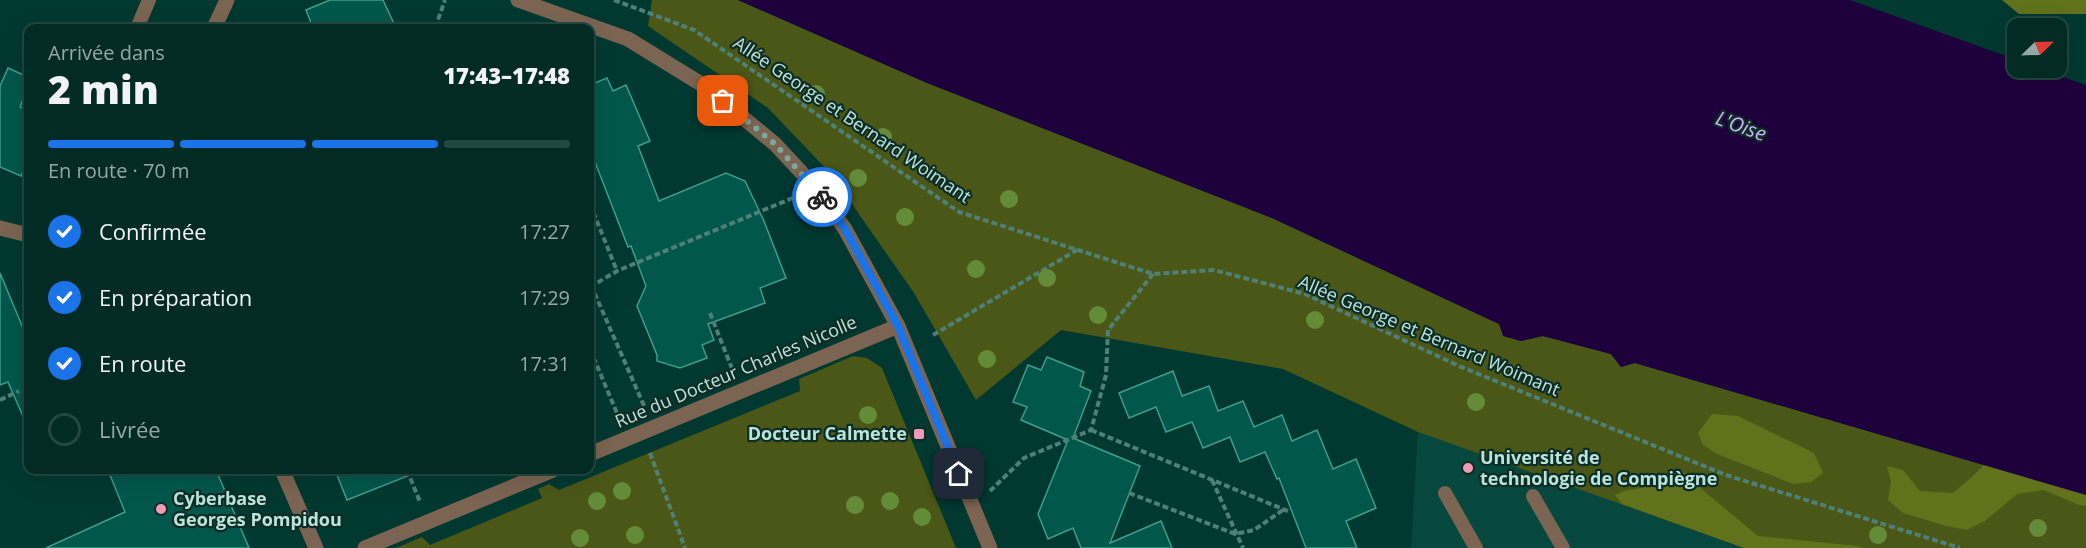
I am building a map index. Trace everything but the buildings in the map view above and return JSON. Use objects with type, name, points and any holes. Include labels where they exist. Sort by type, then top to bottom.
[{"type":"street","points":[[216,24],[226,0]]},
{"type":"street","points":[[518,0],[586,24]]},
{"type":"street","points":[[594,27],[628,39],[706,87],[775,144],[814,187],[845,229],[898,326],[990,548]]},
{"type":"street","points":[[0,228],[24,234]]},
{"type":"street","name":"Rue du Docteur Charles Nicolle","points":[[594,452],[898,326]]},
{"type":"street","points":[[284,474],[316,548]]},
{"type":"street","points":[[365,548],[543,474]]},
{"type":"lane","points":[[139,24],[149,0]]},
{"type":"lane","points":[[1445,493],[1476,548]]},
{"type":"lane","points":[[1533,496],[1563,548]]},
{"type":"path","points":[[436,24],[445,0]]},
{"type":"path","name":"Allée George et Bernard Woimant","points":[[614,0],[694,30],[959,212],[1153,274],[1214,270],[1305,294],[1459,366],[1726,475],[1960,548]]},
{"type":"path","points":[[594,284],[617,271],[814,187]]},
{"type":"path","points":[[594,214],[617,271]]},
{"type":"path","points":[[933,335],[1077,250]]},
{"type":"path","points":[[1091,430],[1106,375],[1108,330],[1153,274]]},
{"type":"path","points":[[594,296],[648,430],[685,548]]},
{"type":"path","points":[[710,313],[741,391]]},
{"type":"path","points":[[594,358],[628,438]]},
{"type":"path","points":[[0,400],[19,391]]},
{"type":"path","points":[[973,507],[1024,458],[1091,430],[1290,512]]},
{"type":"path","points":[[1212,480],[1243,548]]},
{"type":"path","points":[[1129,493],[1235,534],[1254,530],[1283,510]]},
{"type":"shaded area","name":"Université de technologie de Compiègne","points":[[1418,432],[1744,548],[1411,548]]},
{"type":"green space","points":[[652,0],[738,0],[927,83],[1272,218],[1499,324],[1504,336],[1521,341],[1543,336],[1611,354],[1621,367],[1635,363],[2086,495],[2086,548],[1744,548],[1418,432],[1283,369],[1061,330],[976,400],[914,293],[831,174],[768,108],[648,26]]},
{"type":"green space","points":[[2002,0],[2086,0],[2086,14],[2019,14]]},
{"type":"green space","points":[[853,356],[867,358],[882,368],[956,548],[396,548],[422,537],[430,545],[542,498],[538,489],[549,484],[559,490],[800,391],[799,379]]},
{"type":"green space","points":[[1712,414],[1738,416],[1814,453],[1823,473],[1811,482],[1793,484],[1717,454],[1703,445],[1698,433]]},
{"type":"green space","points":[[1998,450],[2086,473],[2086,506],[2044,490],[2017,494],[1985,521],[1967,530],[1903,513],[1888,500],[1891,482],[1887,466],[1903,470],[1920,491],[1953,493]]},
{"type":"green space","points":[[1674,471],[1687,473],[1705,492],[1758,536],[1862,548],[1744,548],[1622,504],[1615,495],[1645,487]]},
{"type":"water","name":"L'Oise","points":[[738,0],[1850,0],[2007,56],[2007,78],[2066,78],[2086,85],[2086,495],[1635,363],[1621,367],[1611,354],[1543,336],[1521,341],[1503,336],[1499,324],[1272,218],[927,83]]},
{"type":"way so far","points":[[723,101],[775,144],[822,197]]},
{"type":"place","name":"Docteur Calmette","points":[[919,434]]},
{"type":"place","name":"Université de technologie de Compiègne","points":[[1468,468]]},
{"type":"place","name":"Cyberbase Georges Pompidou","points":[[161,509]]},
{"type":"route","points":[[822,197],[845,229],[898,326],[959,474]]}]
